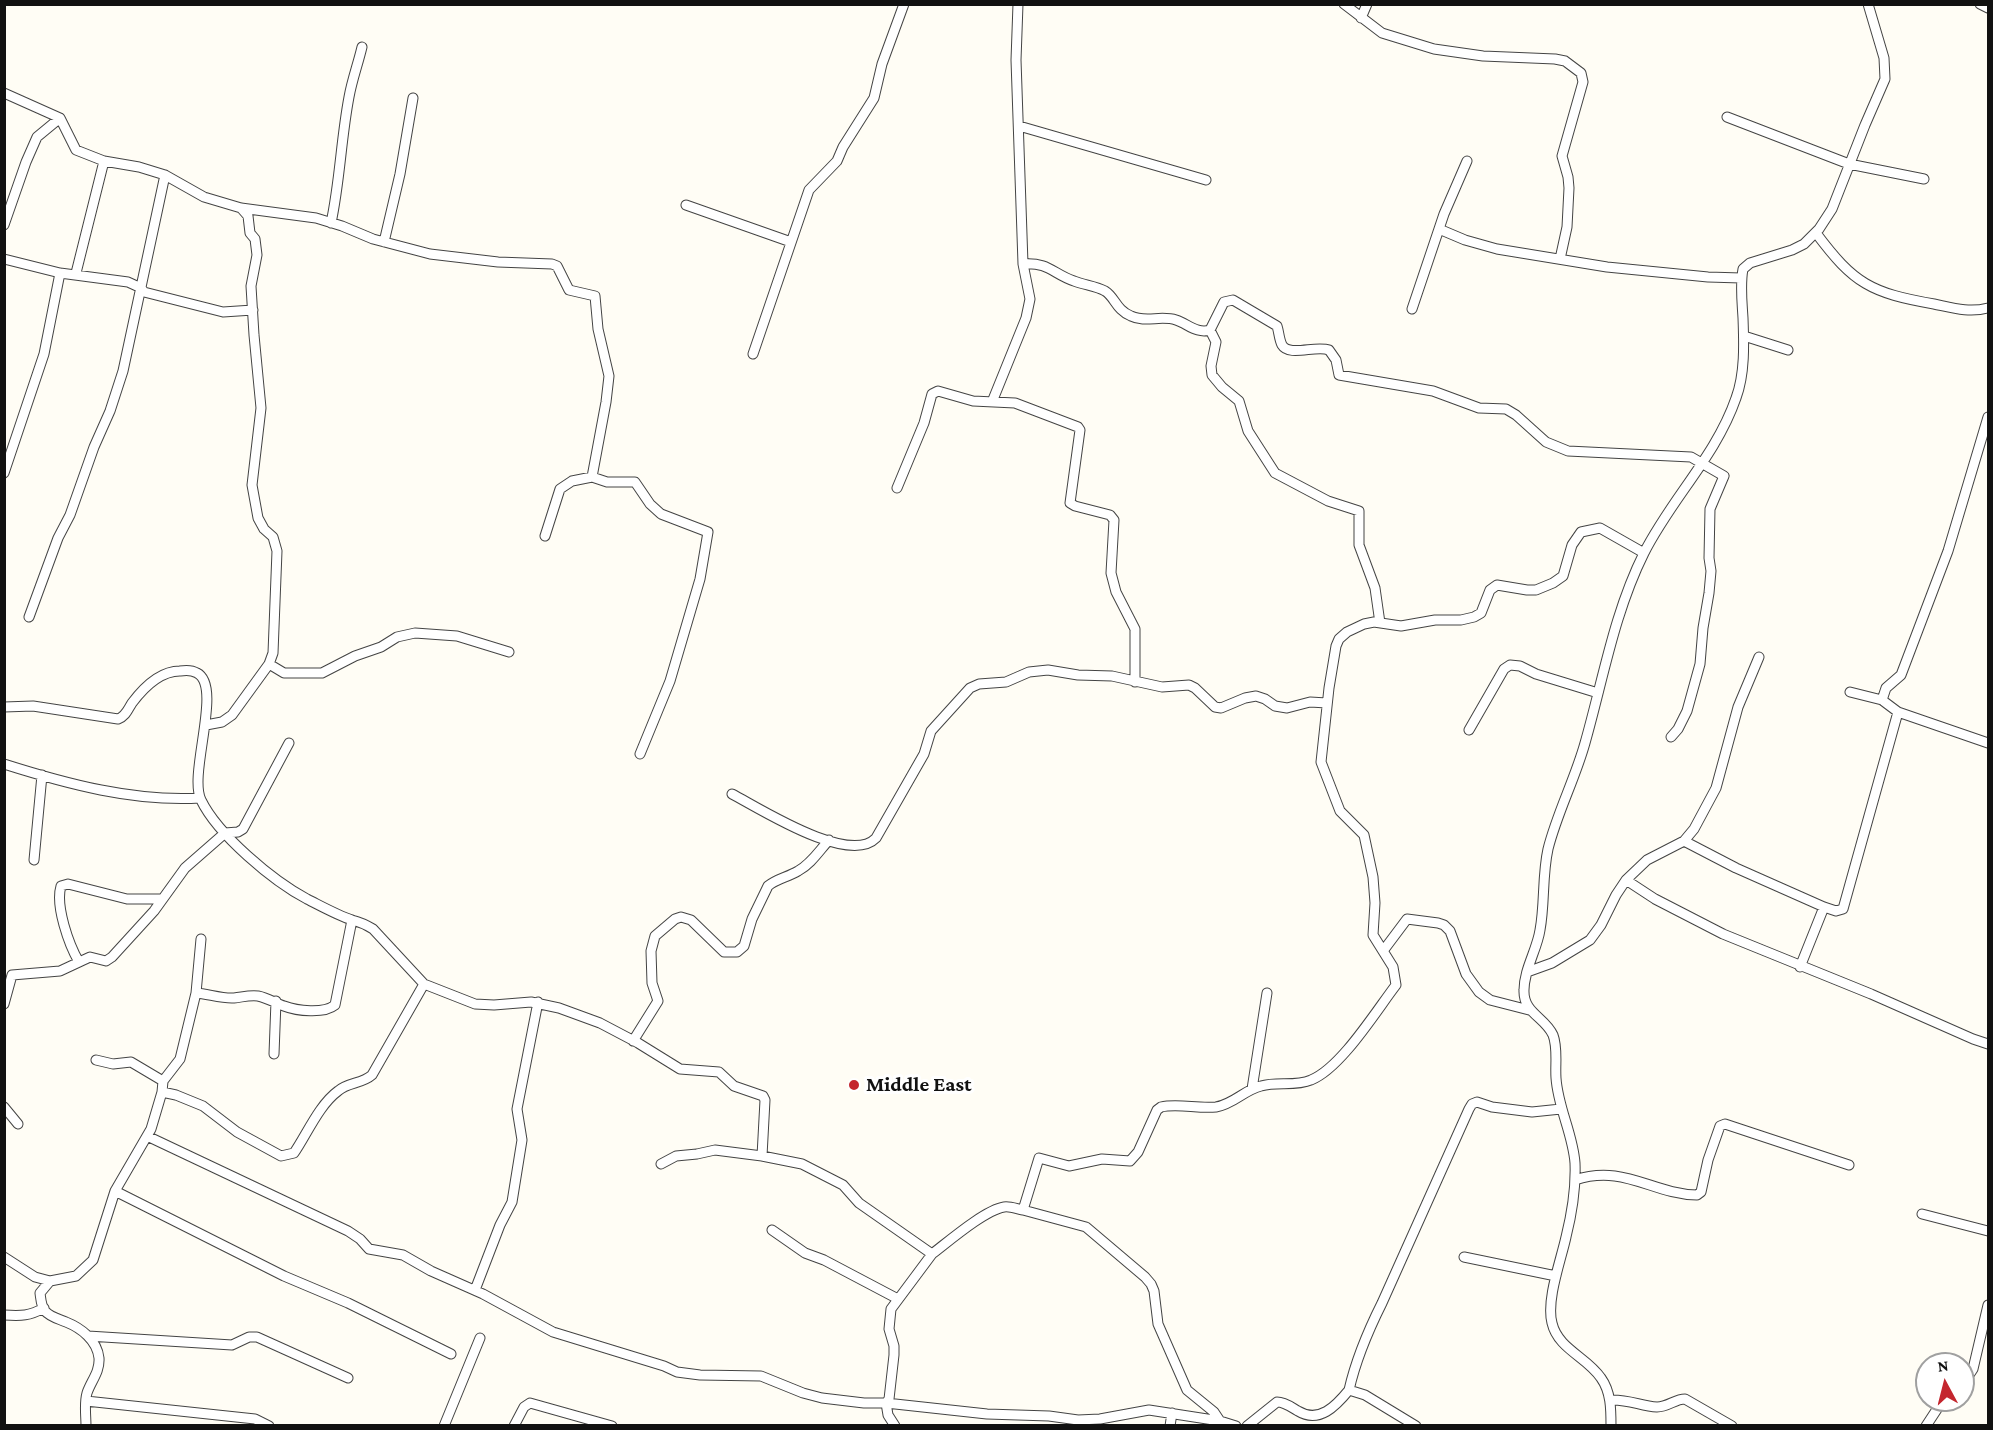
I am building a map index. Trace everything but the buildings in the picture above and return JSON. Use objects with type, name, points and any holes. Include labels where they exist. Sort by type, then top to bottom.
[{"type":"street","points":[[753,354],[809,190],[837,161],[843,147],[874,98],[882,64],[904,4]]},
{"type":"street","points":[[992,402],[1030,299],[1023,264],[1016,60],[1018,4]]},
{"type":"street","points":[[1344,4],[1382,33],[1434,49],[1483,56],[1555,59],[1565,62],[1581,73],[1583,82],[1562,156],[1569,188],[1567,227],[1560,259]]},
{"type":"street","points":[[1361,18],[1367,4]]},
{"type":"street","points":[[1611,1425],[1610,1400],[1601,1377],[1562,1342],[1552,1323],[1551,1313],[1556,1276],[1572,1210],[1575,1180],[1573,1150],[1561,1109],[1556,1081],[1556,1047],[1553,1036],[1551,1031],[1529,1010],[1524,994],[1527,972],[1540,932],[1548,850],[1584,747],[1626,593],[1644,553],[1667,513],[1722,432],[1737,397],[1744,336],[1741,278],[1743,268],[1747,264],[1792,250],[1804,244],[1816,233],[1832,209],[1885,79],[1884,58],[1868,4]]},
{"type":"street","points":[[1980,4],[1989,8]]},
{"type":"street","points":[[331,223],[338,190],[349,95],[362,47]]},
{"type":"street","points":[[4,93],[60,118],[76,150],[104,161],[139,167],[165,175],[204,197],[241,208],[316,218],[384,242],[440,256],[557,266],[570,290],[595,296],[598,329],[609,376],[592,477]]},
{"type":"street","points":[[384,242],[400,174],[413,98]]},
{"type":"street","points":[[1727,117],[1849,164],[1924,179]]},
{"type":"street","points":[[4,225],[37,137],[60,118]]},
{"type":"street","points":[[1019,126],[1206,180]]},
{"type":"street","points":[[76,273],[104,161]]},
{"type":"street","points":[[1412,309],[1443,214],[1467,161]]},
{"type":"street","points":[[29,616],[58,538],[68,521],[123,371],[165,175]]},
{"type":"street","points":[[686,205],[791,242]]},
{"type":"street","points":[[206,725],[225,721],[268,664],[275,648],[276,551],[273,537],[264,529],[258,518],[252,485],[261,408],[251,286],[257,255],[255,239],[250,233],[248,216],[241,208]]},
{"type":"street","points":[[1439,229],[1449,235],[1489,248],[1607,267],[1741,278]]},
{"type":"street","points":[[1816,233],[1837,262],[1861,281],[1881,292],[1961,310],[1976,311],[1989,308]]},
{"type":"street","points":[[4,259],[60,273],[76,273],[128,282],[141,288],[144,292],[224,312],[253,310]]},
{"type":"street","points":[[1023,264],[1034,263],[1050,268],[1072,281],[1104,290],[1129,316],[1146,319],[1170,318],[1200,331],[1210,330],[1224,302],[1233,300],[1277,326],[1282,343],[1287,349],[1297,351],[1321,348],[1329,350],[1336,360],[1339,375],[1433,391],[1479,408],[1506,409],[1546,442],[1568,451],[1691,457],[1724,476],[1710,506],[1711,571],[1700,664],[1687,711],[1678,729],[1671,736]]},
{"type":"street","points":[[4,473],[44,354],[60,273]]},
{"type":"street","points":[[1210,330],[1215,338],[1216,346],[1211,366],[1212,375],[1239,401],[1248,431],[1275,473],[1328,501],[1359,512],[1359,545],[1375,588],[1380,623]]},
{"type":"street","points":[[1744,336],[1788,350]]},
{"type":"street","points":[[897,488],[924,423],[932,394],[938,391],[964,400],[1015,403],[1080,428],[1070,503],[1110,515],[1114,520],[1112,573],[1116,592],[1135,629],[1135,682]]},
{"type":"street","points":[[1881,700],[1886,688],[1901,675],[1909,658],[1948,551],[1989,417]]},
{"type":"street","points":[[545,536],[560,489],[572,481],[592,477],[607,482],[635,482],[645,498],[661,514],[708,532],[700,579],[670,681],[640,754]]},
{"type":"street","points":[[1023,1210],[1039,1158],[1069,1166],[1102,1159],[1130,1161],[1138,1152],[1157,1110],[1161,1107],[1215,1107],[1227,1104],[1252,1089],[1272,1083],[1288,1084],[1312,1080],[1340,1057],[1396,985],[1393,967],[1373,935],[1375,908],[1373,877],[1364,835],[1342,814],[1322,769],[1320,758],[1336,646],[1339,639],[1347,632],[1374,622],[1401,626],[1474,617],[1481,613],[1490,590],[1494,586],[1536,590],[1553,583],[1563,576],[1572,545],[1581,532],[1600,528],[1644,553]]},
{"type":"street","points":[[268,664],[284,673],[322,673],[355,656],[381,647],[397,637],[415,633],[457,636],[509,652]]},
{"type":"street","points":[[1527,972],[1552,963],[1590,940],[1626,880],[1647,860],[1684,841],[1695,829],[1716,788],[1738,707],[1758,657]]},
{"type":"street","points":[[1470,730],[1504,669],[1510,665],[1520,666],[1536,674],[1598,693]]},
{"type":"street","points":[[4,707],[33,706],[117,718],[125,714],[141,692],[166,673],[188,670],[196,672],[205,680],[207,695],[206,725],[199,770],[200,798],[225,833],[268,873],[306,899],[373,928],[424,984],[475,1004],[538,1002],[581,1015],[633,1041],[680,1069],[718,1072],[734,1086],[763,1096],[765,1100],[762,1156]]},
{"type":"street","points":[[732,794],[800,831],[829,840],[859,845],[875,841],[921,759],[931,731],[973,686],[1006,682],[1040,670],[1078,675],[1112,676],[1162,687],[1189,685],[1196,688],[1215,707],[1221,708],[1256,696],[1275,706],[1287,708],[1310,702],[1328,703]]},
{"type":"street","points":[[1850,692],[1881,700],[1898,712],[1989,743]]},
{"type":"street","points":[[1684,841],[1736,868],[1824,907],[1836,911],[1843,909],[1898,712]]},
{"type":"street","points":[[4,1004],[12,975],[60,971],[90,957],[108,960],[142,925],[185,868],[225,833],[238,832],[243,829],[289,743]]},
{"type":"street","points":[[4,764],[130,796],[200,798]]},
{"type":"street","points":[[34,860],[42,775]]},
{"type":"street","points":[[633,1041],[658,1001],[651,978],[651,951],[656,935],[675,919],[684,917],[693,922],[724,952],[741,950],[752,919],[768,886],[807,865],[829,840]]},
{"type":"street","points":[[1626,880],[1687,917],[1800,967],[1989,1044]]},
{"type":"street","points":[[79,962],[70,945],[65,927],[59,893],[61,886],[68,884],[128,899],[162,900]]},
{"type":"street","points":[[1800,967],[1824,907]]},
{"type":"street","points":[[1383,951],[1407,919],[1438,923],[1450,931],[1466,974],[1479,992],[1490,1000],[1529,1010]]},
{"type":"street","points":[[196,993],[233,998],[257,996],[294,1009],[324,1010],[335,1005],[352,920]]},
{"type":"street","points":[[4,1257],[35,1277],[50,1281],[76,1276],[93,1260],[115,1191],[147,1136],[162,1092],[163,1081],[180,1059],[196,993],[201,939]]},
{"type":"street","points":[[162,1092],[197,1102],[237,1132],[281,1156],[287,1156],[294,1153],[335,1092],[372,1075],[424,984]]},
{"type":"street","points":[[1252,1089],[1267,993]]},
{"type":"street","points":[[273,1054],[276,1002]]},
{"type":"street","points":[[475,1290],[500,1225],[512,1202],[522,1140],[517,1109],[538,1002]]},
{"type":"street","points":[[96,1060],[113,1064],[131,1062],[163,1081]]},
{"type":"street","points":[[1247,1425],[1277,1402],[1285,1403],[1306,1416],[1315,1417],[1340,1402],[1349,1390],[1370,1326],[1471,1105],[1477,1102],[1492,1107],[1532,1112],[1561,1109]]},
{"type":"street","points":[[4,1107],[18,1124]]},
{"type":"street","points":[[1575,1180],[1588,1176],[1617,1175],[1681,1193],[1697,1195],[1701,1192],[1708,1160],[1720,1126],[1725,1124],[1849,1165]]},
{"type":"street","points":[[147,1136],[348,1230],[369,1249],[402,1255],[431,1271],[475,1290],[553,1332],[677,1372],[713,1376],[761,1376],[822,1398],[864,1403],[1078,1420],[1100,1419],[1149,1410],[1236,1425]]},
{"type":"street","points":[[661,1164],[676,1156],[715,1150],[802,1164],[837,1182],[848,1190],[859,1203],[932,1254]]},
{"type":"street","points":[[115,1191],[284,1276],[348,1303],[451,1354]]},
{"type":"street","points":[[895,1425],[888,1414],[886,1403],[894,1355],[889,1329],[891,1309],[932,1254],[977,1221],[996,1210],[1011,1207],[1086,1227],[1151,1284],[1158,1324],[1187,1390],[1218,1416],[1220,1421]]},
{"type":"street","points":[[1922,1214],[1989,1231]]},
{"type":"street","points":[[772,1230],[805,1252],[898,1299]]},
{"type":"street","points":[[1464,1257],[1556,1276]]},
{"type":"street","points":[[35,1277],[44,1308],[50,1316],[79,1328],[96,1347],[99,1358],[98,1370],[87,1393],[86,1425]]},
{"type":"street","points":[[40,1293],[50,1281]]},
{"type":"street","points":[[1975,1361],[1989,1305]]},
{"type":"street","points":[[4,1315],[25,1316],[44,1308]]},
{"type":"street","points":[[88,1336],[232,1345],[249,1337],[257,1337],[348,1378]]},
{"type":"street","points":[[444,1425],[480,1338]]},
{"type":"street","points":[[1349,1390],[1365,1395],[1416,1425]]},
{"type":"street","points":[[1610,1400],[1625,1400],[1659,1407],[1685,1399],[1732,1425]]},
{"type":"street","points":[[86,1401],[255,1419],[269,1425]]},
{"type":"street","points":[[514,1425],[524,1407],[530,1403],[612,1425]]},
{"type":"street","points":[[1926,1425],[1935,1412]]},
{"type":"street","points":[[1170,1425],[1172,1413]]},
{"type":"place","name":"Middle East","points":[[854,1085]]}]
